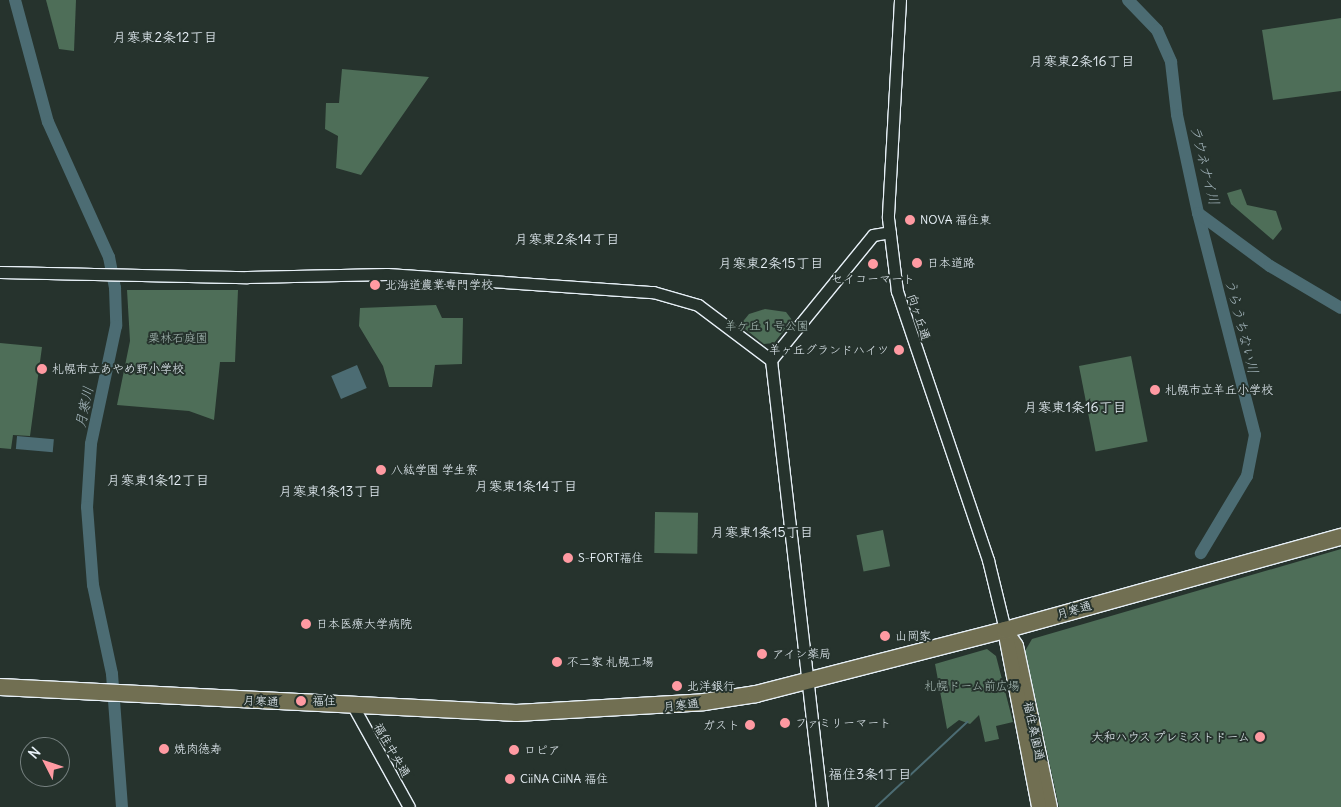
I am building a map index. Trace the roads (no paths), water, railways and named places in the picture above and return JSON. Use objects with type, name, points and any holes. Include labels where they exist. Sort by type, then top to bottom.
[{"type":"highway","name":"月寒通","points":[[0,687],[516,713],[609,710],[704,702],[808,681],[1005,630],[1341,537]]},
{"type":"main road","name":"福住桑園通","points":[[1005,630],[1039,807]]},
{"type":"main road","name":"福住桑園通","points":[[1005,630],[1016,646],[1050,807]]},
{"type":"street","name":"向ヶ丘通","points":[[900,0],[890,232],[899,300],[988,560],[1005,630]]},
{"type":"street","points":[[822,807],[771,360],[873,235],[890,232]]},
{"type":"street","points":[[0,272],[125,276],[387,274],[652,292],[698,306],[771,360]]},
{"type":"street","name":"福住中央通","points":[[353,706],[409,807]]},
{"type":"water","points":[[357,365],[367,388],[341,399],[331,376]]},
{"type":"water","points":[[17,436],[54,439],[53,452],[16,449]]},
{"type":"waterway","name":"月寒川","points":[[15,0],[48,122],[109,257],[115,288],[116,326],[91,444],[87,507],[93,585],[112,674],[122,807]]},
{"type":"waterway","name":"うらうちない川","points":[[1128,0],[1157,30],[1171,62],[1177,115],[1198,213],[1255,435],[1247,476],[1201,553]]},
{"type":"waterway","name":"ラウネナイ川","points":[[1198,213],[1270,266],[1341,308]]},
{"type":"waterway","name":"うらうちない川","points":[[876,807],[967,722]]},
{"type":"place","name":"NOVA 福住東","points":[[910,220]]},
{"type":"place","name":"日本道路","points":[[917,263]]},
{"type":"place","name":"セイコーマート","points":[[873,264]]},
{"type":"place","name":"北海道農業専門学校","points":[[375,285]]},
{"type":"place","name":"羊ヶ丘グランドハイツ","points":[[899,350]]},
{"type":"place","name":"札幌市立あやめ野小学校","points":[[42,369]]},
{"type":"place","name":"札幌市立羊丘小学校","points":[[1155,390]]},
{"type":"place","name":"八紘学園 学生寮","points":[[381,470]]},
{"type":"place","name":"S-FORT福住","points":[[568,558]]},
{"type":"place","name":"日本医療大学病院","points":[[306,624]]},
{"type":"place","name":"山岡家","points":[[885,636]]},
{"type":"place","name":"アイン薬局","points":[[762,654]]},
{"type":"place","name":"不二家 札幌工場","points":[[557,662]]},
{"type":"place","name":"北洋銀行","points":[[677,686]]},
{"type":"place","name":"福住","points":[[301,701]]},
{"type":"place","name":"ファミリーマート","points":[[785,723]]},
{"type":"place","name":"ガスト","points":[[750,725]]},
{"type":"place","name":"大和ハウス プレミストドーム","points":[[1260,737]]},
{"type":"place","name":"焼肉徳寿","points":[[164,749]]},
{"type":"place","name":"ロピア","points":[[514,750]]},
{"type":"place","name":"CiiNA CiiNA 福住","points":[[510,779]]},
{"type":"district","name":"月寒東2条12丁目","points":[[165,37]]},
{"type":"district","name":"月寒東2条16丁目","points":[[1082,61]]},
{"type":"district","name":"月寒東2条14丁目","points":[[567,239]]},
{"type":"district","name":"月寒東2条15丁目","points":[[771,263]]},
{"type":"district","name":"月寒東1条16丁目","points":[[1075,407]]},
{"type":"district","name":"月寒東1条12丁目","points":[[158,480]]},
{"type":"district","name":"月寒東1条14丁目","points":[[526,486]]},
{"type":"district","name":"月寒東1条13丁目","points":[[330,491]]},
{"type":"district","name":"月寒東1条15丁目","points":[[762,532]]},
{"type":"district","name":"福住3条1丁目","points":[[870,774]]},
{"type":"park label","name":"羊ケ丘１号公園","points":[[767,326]]},
{"type":"park label","name":"栗林石庭園","points":[[178,338]]},
{"type":"park label","name":"札幌ドーム前広場","points":[[972,686]]}]
